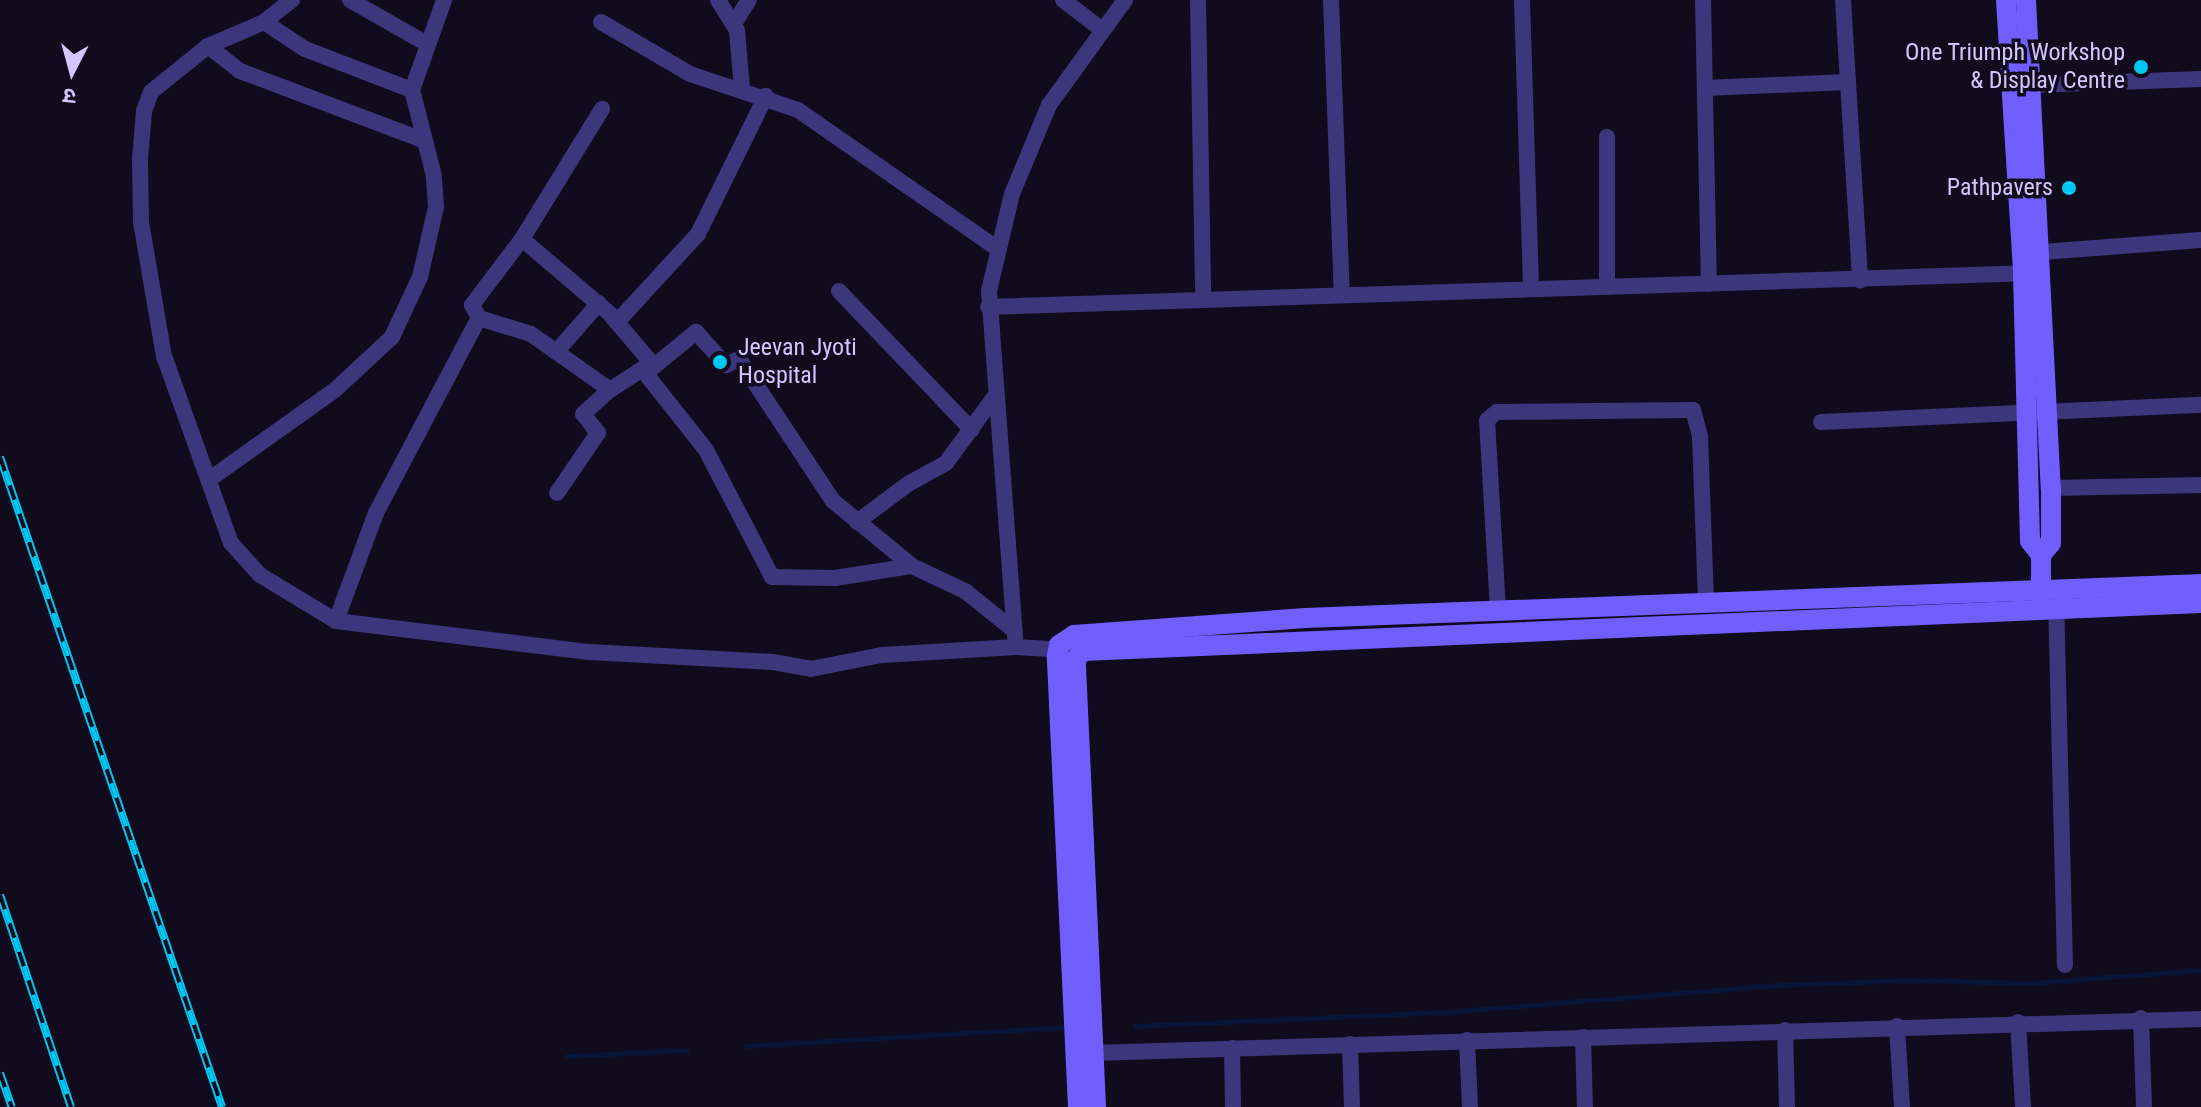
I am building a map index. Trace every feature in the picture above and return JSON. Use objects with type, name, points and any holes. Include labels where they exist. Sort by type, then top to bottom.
[{"type":"street","points":[[292,0],[264,22],[208,46],[173,71],[146,100],[140,199],[164,356],[243,561],[292,599],[336,621],[589,652],[773,662],[811,669],[876,656],[1016,639],[1057,651],[1083,651],[2049,598],[2201,584]]},
{"type":"street","points":[[350,0],[427,44]]},
{"type":"street","points":[[210,479],[314,407],[392,337],[420,277],[436,207],[434,176],[412,90],[444,0]]},
{"type":"street","points":[[718,0],[735,22],[742,90]]},
{"type":"street","points":[[735,22],[749,0]]},
{"type":"street","points":[[1063,0],[1101,29]]},
{"type":"street","points":[[1016,639],[988,307],[998,249],[1018,175],[1049,105],[1101,29],[1125,0]]},
{"type":"street","points":[[1198,0],[1203,300]]},
{"type":"street","points":[[1331,0],[1342,295]]},
{"type":"street","points":[[1522,0],[1531,289]]},
{"type":"street","points":[[1703,0],[1709,284]]},
{"type":"street","points":[[1843,0],[1860,280]]},
{"type":"street","points":[[2006,0],[2033,274],[2037,412],[2030,541],[2041,555],[2049,598],[2065,965]]},
{"type":"street","points":[[2026,0],[2042,252],[2033,274]]},
{"type":"street","points":[[264,22],[315,54],[412,90]]},
{"type":"street","points":[[601,22],[690,74],[766,96],[798,110],[998,249]]},
{"type":"street","points":[[208,46],[240,71],[423,140]]},
{"type":"street","points":[[2030,85],[2201,79]]},
{"type":"street","points":[[1705,88],[1848,82]]},
{"type":"street","points":[[617,322],[698,234],[766,96]]},
{"type":"street","points":[[602,109],[522,239],[472,305],[479,318],[528,332],[610,390]]},
{"type":"street","points":[[1607,137],[1607,287]]},
{"type":"street","points":[[522,239],[599,303],[617,322],[706,450],[772,577],[835,578],[912,566]]},
{"type":"street","points":[[2042,252],[2201,240]]},
{"type":"street","points":[[988,307],[2033,274]]},
{"type":"street","points":[[839,291],[972,430]]},
{"type":"street","points":[[556,352],[599,303]]},
{"type":"street","points":[[336,621],[376,513],[479,318]]},
{"type":"street","points":[[557,493],[598,433],[583,414],[638,369],[650,370],[698,332],[726,365],[739,359],[833,501],[912,566],[965,591],[1016,639]]},
{"type":"street","points":[[857,522],[908,484],[946,463],[995,396]]},
{"type":"street","points":[[1821,422],[2201,405]]},
{"type":"street","points":[[1498,610],[1487,420],[1489,414],[1512,412],[1693,410],[1700,437],[1706,602]]},
{"type":"street","points":[[2037,412],[2051,488],[2051,543],[2041,555]]},
{"type":"street","points":[[2051,488],[2201,485]]},
{"type":"street","points":[[1078,1107],[1057,651],[1066,639],[1090,631],[1706,602],[2049,598],[2201,603]]},
{"type":"street","points":[[1083,651],[1076,659],[1096,1107]]},
{"type":"street","points":[[1094,1053],[2141,1018],[2201,1019]]},
{"type":"street","points":[[2141,1018],[2144,1107]]},
{"type":"street","points":[[2018,1022],[2023,1107]]},
{"type":"street","points":[[1897,1026],[1902,1107]]},
{"type":"street","points":[[1785,1030],[1787,1107]]},
{"type":"street","points":[[1583,1037],[1585,1107]]},
{"type":"street","points":[[1467,1040],[1470,1107]]},
{"type":"street","points":[[1350,1044],[1352,1107]]},
{"type":"street","points":[[1232,1048],[1233,1107]]},
{"type":"waterway","points":[[1135,1026],[1460,1011],[1761,986],[1907,980],[2031,983],[2201,970]]},
{"type":"waterway","points":[[746,1046],[1066,1027]]},
{"type":"waterway","points":[[567,1056],[687,1050]]},
{"type":"railway","points":[[0,457],[222,1107]]},
{"type":"railway","points":[[0,895],[71,1107]]},
{"type":"railway","points":[[0,1073],[12,1107]]},
{"type":"place","name":"One Triumph Workshop & Display Centre","points":[[2141,67]]},
{"type":"place","name":"Pathpavers","points":[[2069,188]]},
{"type":"place","name":"Jeevan Jyoti Hospital","points":[[720,362]]}]
